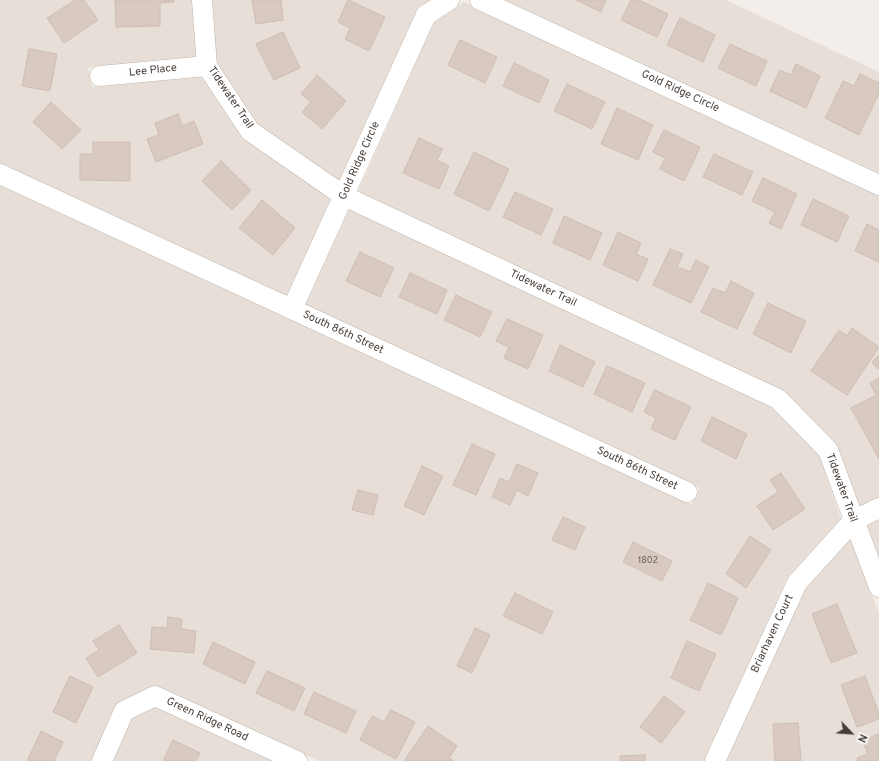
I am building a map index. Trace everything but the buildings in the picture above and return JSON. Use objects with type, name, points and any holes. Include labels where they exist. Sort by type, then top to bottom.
[{"type":"street","name":"Tidewater Trail","points":[[202,0],[207,66],[250,131],[344,196],[778,399],[828,450],[853,521],[879,587]]},
{"type":"street","name":"Gold Ridge Circle","points":[[292,309],[426,16],[449,0]]},
{"type":"street","name":"Gold Ridge Circle","points":[[480,0],[879,184]]},
{"type":"street","name":"Lee Place","points":[[100,76],[207,66]]},
{"type":"street","name":"South 86th Street","points":[[0,174],[687,492]]},
{"type":"street","points":[[853,521],[879,508]]},
{"type":"street","name":"Briarhaven Court","points":[[715,761],[797,583],[853,521]]},
{"type":"street","name":"Green Ridge Road","points":[[102,761],[124,711],[155,696],[297,761]]},
{"type":"shaded area","points":[[0,0],[192,0],[196,57],[88,68],[92,87],[202,76],[332,198],[286,297],[0,164]]},
{"type":"shaded area","points":[[212,0],[431,0],[417,11],[340,181],[258,125],[216,64]]},
{"type":"shaded area","points":[[502,0],[726,0],[879,72],[879,175]]},
{"type":"shaded area","points":[[464,2],[879,195],[879,497],[859,507],[785,393],[358,192],[434,22]]},
{"type":"shaded area","points":[[0,184],[692,504],[700,488],[305,305],[350,208],[772,407],[819,455],[841,519],[787,578],[704,761],[319,761],[159,687],[150,687],[118,703],[91,761],[0,761]]},
{"type":"shaded area","points":[[879,519],[879,560],[865,526]]},
{"type":"shaded area","points":[[850,540],[879,613],[879,761],[726,761],[805,588]]},
{"type":"shaded area","points":[[156,706],[275,761],[113,761],[132,718]]}]
